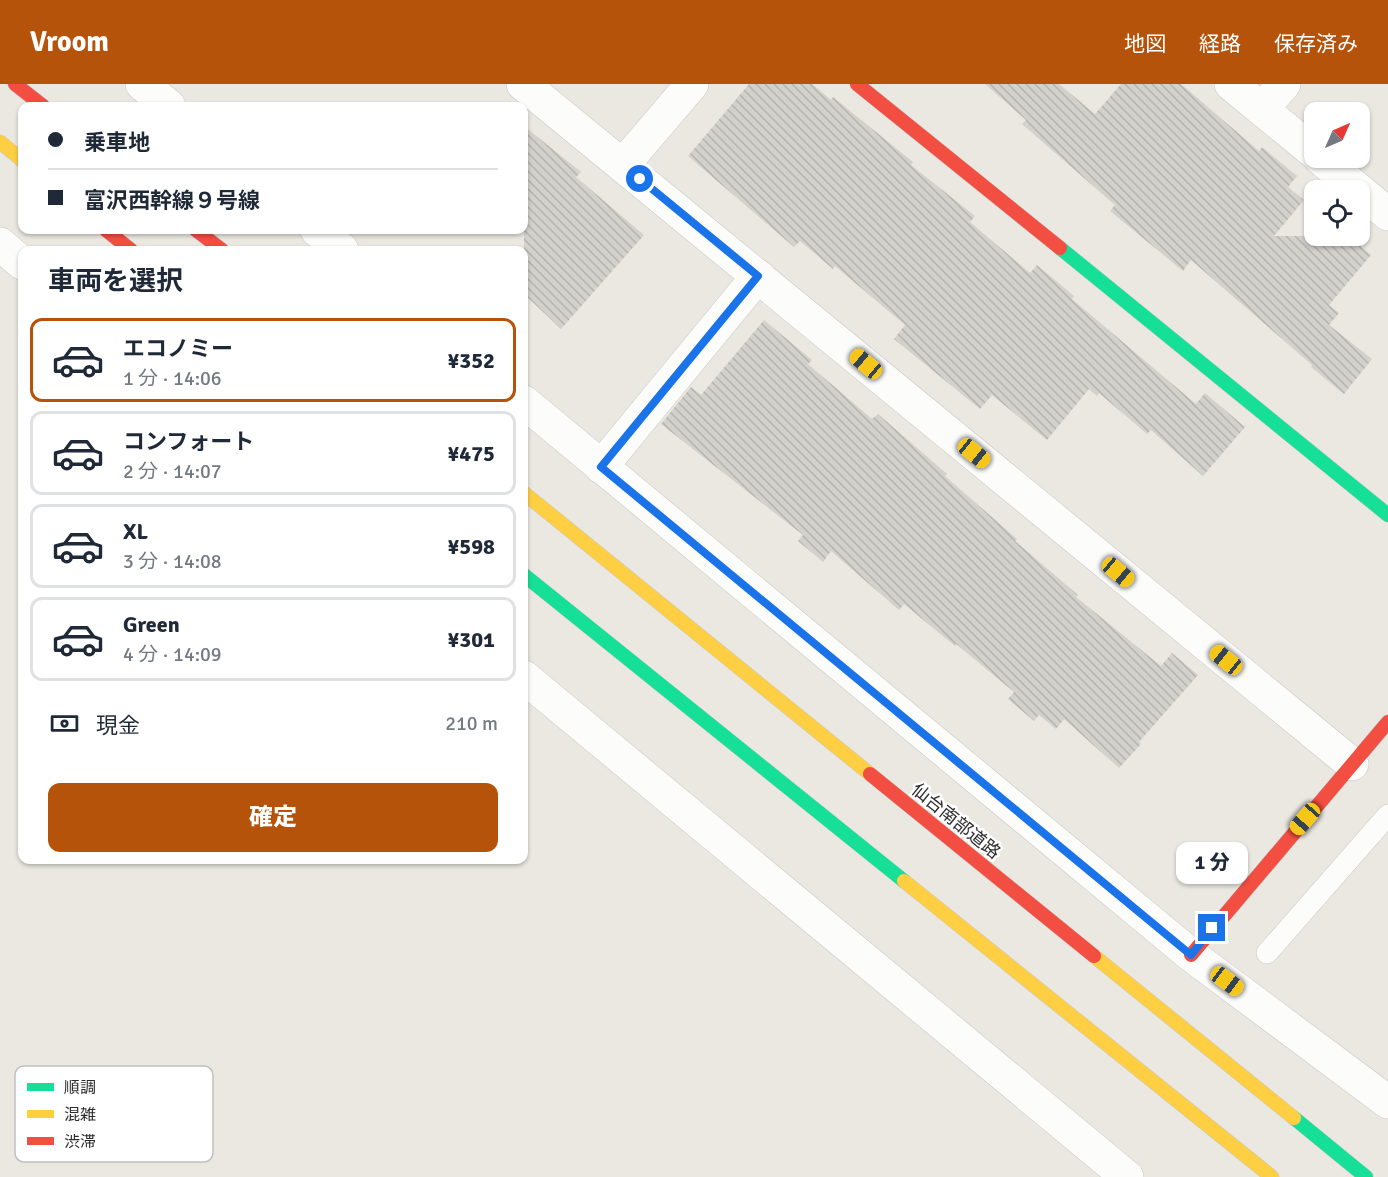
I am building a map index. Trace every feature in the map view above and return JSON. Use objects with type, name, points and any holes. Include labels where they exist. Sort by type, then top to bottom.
[{"type":"main road","points":[[15,84],[38,102]]},
{"type":"main road","points":[[857,84],[1388,515]]},
{"type":"main road","points":[[0,142],[18,157]]},
{"type":"main road","points":[[111,234],[126,246]]},
{"type":"main road","points":[[201,234],[217,246]]},
{"type":"main road","name":"仙台南部道路","points":[[528,496],[1366,1177]]},
{"type":"main road","points":[[528,578],[1272,1177]]},
{"type":"main road","points":[[1191,955],[1388,722]]},
{"type":"street","points":[[142,84],[164,102]]},
{"type":"street","points":[[523,84],[1352,764]]},
{"type":"street","points":[[623,165],[692,84]]},
{"type":"street","points":[[1231,84],[1304,144]]},
{"type":"street","points":[[1262,109],[1284,84]]},
{"type":"street","points":[[1332,168],[1388,214]]},
{"type":"street","points":[[322,234],[337,246]]},
{"type":"street","points":[[0,244],[18,260]]},
{"type":"street","points":[[601,467],[758,276]]},
{"type":"street","points":[[528,405],[1191,955],[1388,1102]]},
{"type":"street","points":[[528,680],[1127,1177]]},
{"type":"lane","points":[[1267,953],[1388,815]]},
{"type":"building","points":[[749,84],[812,84],[831,100],[833,97],[913,162],[911,165],[975,216],[970,222],[1030,273],[1037,265],[1074,296],[1072,299],[1196,404],[1205,393],[1245,427],[1203,476],[1151,430],[1147,434],[1099,393],[1097,396],[1089,389],[1047,440],[992,395],[980,409],[894,339],[905,325],[835,266],[833,269],[800,241],[794,247],[688,156]]},
{"type":"building","points":[[985,84],[1059,84],[1095,114],[1121,84],[1181,84],[1259,151],[1262,147],[1297,176],[1288,187],[1304,200],[1274,236],[1304,236],[1304,246],[1360,246],[1371,255],[1329,305],[1339,313],[1329,325],[1372,359],[1344,394],[1191,260],[1183,271],[1110,211],[1115,205],[1022,124],[1026,120]]},
{"type":"building","points":[[528,129],[581,172],[576,177],[644,235],[561,329],[528,298],[528,246],[524,246],[524,234],[528,234]]},
{"type":"building","points":[[764,320],[812,360],[808,364],[872,419],[878,414],[947,474],[945,476],[1017,539],[1015,541],[1078,595],[1076,597],[1161,666],[1172,653],[1198,675],[1119,768],[1064,719],[1056,729],[1039,715],[1034,721],[1008,699],[1014,692],[956,644],[955,646],[904,604],[899,610],[831,551],[823,562],[798,541],[803,535],[661,424],[691,387],[701,395]]},
{"type":"traffic: fast","points":[[1060,248],[1388,515]]},
{"type":"traffic: fast","points":[[528,578],[904,881]]},
{"type":"traffic: fast","points":[[1294,1118],[1366,1177]]},
{"type":"traffic: slow","points":[[0,142],[18,157]]},
{"type":"traffic: slow","points":[[528,496],[870,774]]},
{"type":"traffic: slow","points":[[904,881],[1272,1177]]},
{"type":"traffic: slow","points":[[1094,956],[1294,1118]]},
{"type":"traffic: jam","points":[[15,84],[38,102]]},
{"type":"traffic: jam","points":[[857,84],[1060,248]]},
{"type":"traffic: jam","points":[[111,234],[126,246]]},
{"type":"traffic: jam","points":[[201,234],[217,246]]},
{"type":"traffic: jam","points":[[1191,955],[1388,722]]},
{"type":"traffic: jam","points":[[870,774],[1094,956]]},
{"type":"route","points":[[640,179],[758,276],[601,467],[1191,955],[1212,928]]}]
